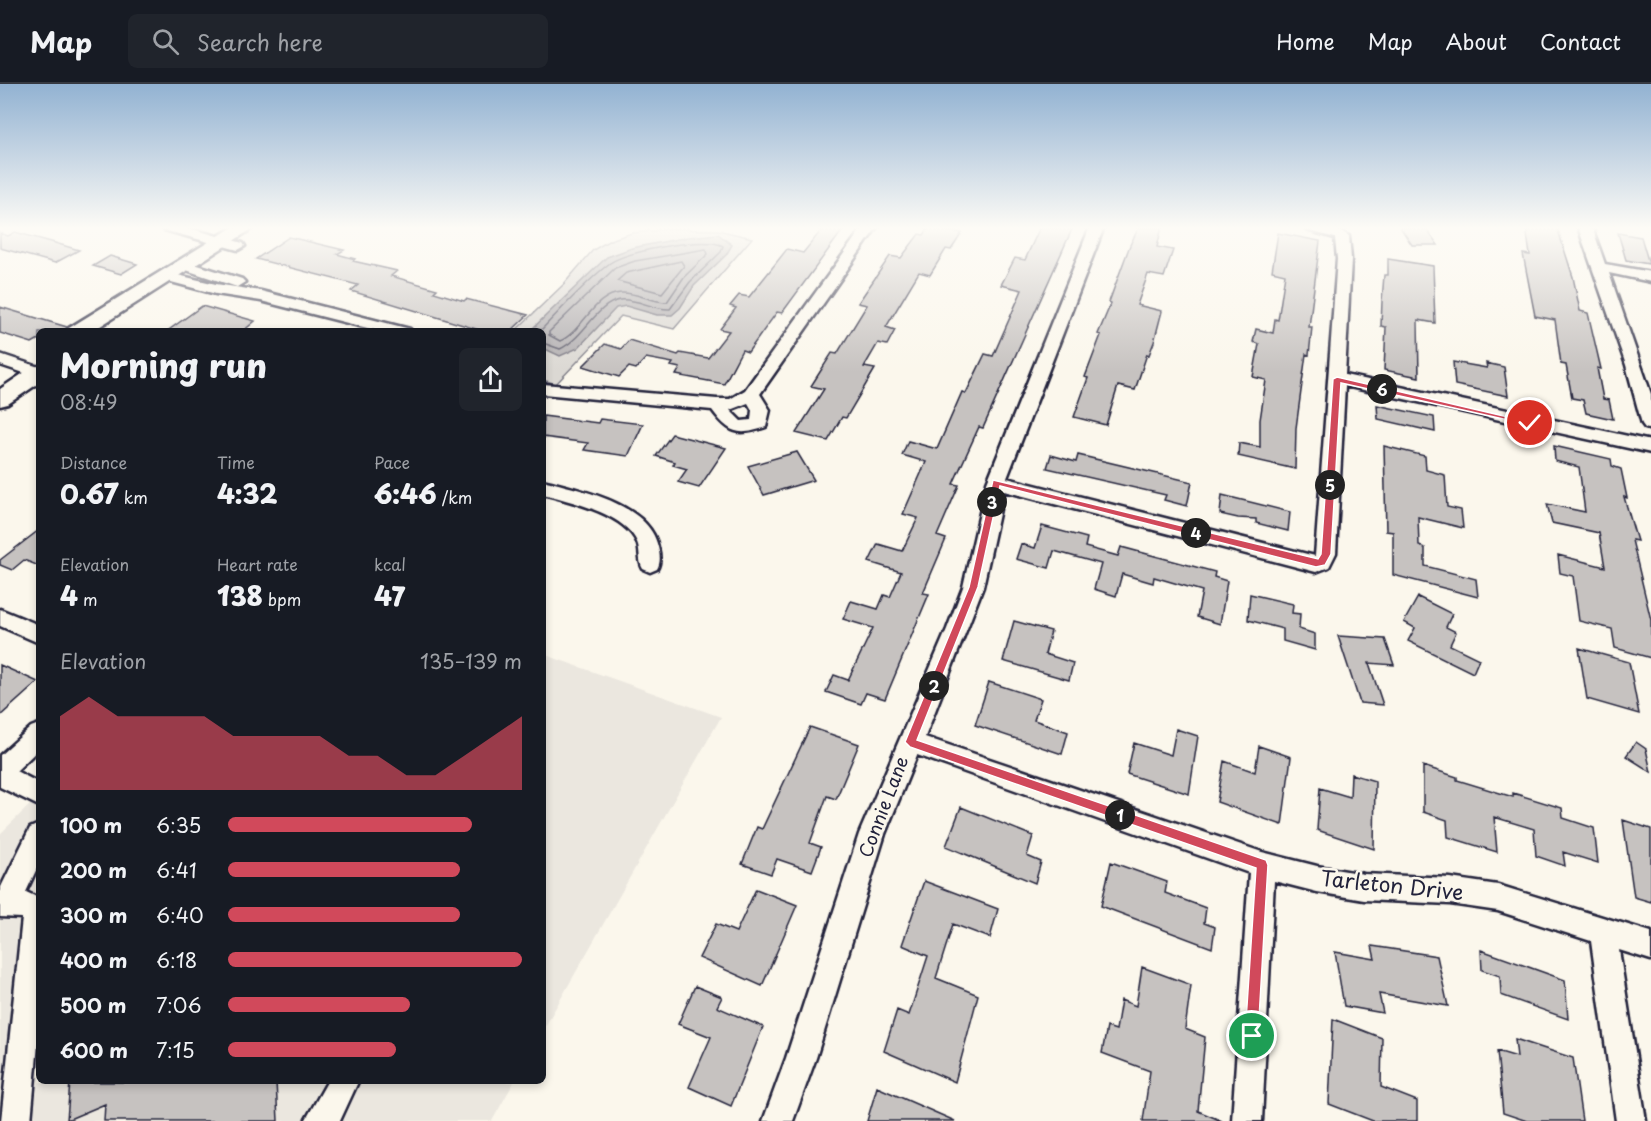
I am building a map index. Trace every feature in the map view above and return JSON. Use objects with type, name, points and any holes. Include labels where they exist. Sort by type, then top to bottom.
[{"type":"main road","points":[[83,328],[176,275]]},
{"type":"main road","points":[[106,328],[177,275]]},
{"type":"main road","points":[[0,381],[36,368]]},
{"type":"main road","points":[[0,399],[36,368]]},
{"type":"street","points":[[193,275],[261,296],[388,328]]},
{"type":"street","points":[[202,275],[234,281],[261,296]]},
{"type":"street","points":[[546,389],[726,405],[751,394],[836,275]]},
{"type":"street","name":"Connie Lane","points":[[778,1121],[801,1058],[872,834],[974,587],[996,482],[1078,275]]},
{"type":"street","points":[[996,482],[1316,564],[1322,562],[1326,554],[1343,275]]},
{"type":"street","points":[[1602,275],[1634,365],[1651,424]]},
{"type":"street","points":[[0,359],[36,368]]},
{"type":"street","points":[[1337,379],[1651,447]]},
{"type":"street","points":[[726,405],[734,426],[746,428],[760,423],[761,411],[751,394]]},
{"type":"street","points":[[546,488],[594,502],[632,523],[645,540],[650,564]]},
{"type":"street","points":[[0,616],[36,633]]},
{"type":"street","points":[[36,737],[0,773],[36,793]]},
{"type":"street","name":"Tarleton Drive","points":[[910,742],[1262,865],[1317,879],[1364,887],[1450,891],[1498,898],[1651,946]]},
{"type":"street","points":[[16,1121],[36,913],[30,906],[3,903],[36,842]]},
{"type":"street","points":[[1247,1121],[1262,865]]},
{"type":"street","points":[[1603,931],[1631,1121]]},
{"type":"street","points":[[320,1121],[329,1110],[342,1084]]},
{"type":"shaded area","points":[[571,275],[720,275],[674,329],[621,316],[556,384],[546,381],[546,328],[518,328]]},
{"type":"shaded area","points":[[546,655],[721,717],[546,1025]]},
{"type":"shaded area","points":[[36,799],[36,1084],[513,1084],[492,1121],[0,1121],[0,834]]},
{"type":"water","points":[[588,275],[705,275],[672,315],[657,315],[626,306],[616,308],[578,348],[560,356],[546,349],[546,328],[533,328]]},
{"type":"building","points":[[320,275],[392,275],[437,289],[434,292],[464,301],[466,299],[528,315],[514,328],[473,328],[351,291],[358,285]]},
{"type":"building","points":[[766,275],[810,275],[782,313],[777,312],[748,352],[742,350],[724,384],[676,375],[680,368],[671,366],[673,363],[646,358],[636,369],[629,367],[619,377],[583,366],[605,344],[621,349],[629,340],[678,355],[680,353],[708,358],[729,331],[720,329],[736,308],[730,306],[739,295],[749,297]]},
{"type":"building","points":[[877,275],[917,275],[886,327],[895,330],[887,345],[878,343],[864,367],[875,369],[846,418],[842,417],[828,441],[796,433],[824,389],[811,386],[832,353],[837,354],[867,305],[858,303]]},
{"type":"building","points":[[1006,275],[1051,275],[983,428],[979,427],[953,484],[959,485],[937,536],[946,539],[923,593],[929,594],[885,699],[866,693],[861,704],[826,692],[834,675],[848,680],[873,628],[843,619],[851,601],[878,609],[884,595],[890,597],[901,572],[869,562],[878,544],[902,551],[918,518],[903,514],[926,462],[902,455],[908,441],[937,449],[962,392],[966,393],[985,354],[993,356],[1022,290],[1001,285]]},
{"type":"building","points":[[1119,275],[1148,275],[1137,305],[1162,311],[1154,342],[1149,355],[1147,354],[1135,390],[1118,386],[1106,425],[1074,417],[1088,378],[1085,377],[1101,335],[1098,334],[1111,303],[1109,302]]},
{"type":"building","points":[[1285,275],[1316,275],[1309,327],[1312,327],[1309,355],[1306,354],[1296,428],[1295,469],[1238,456],[1239,443],[1260,447],[1260,420],[1266,380],[1253,377],[1259,344],[1253,342],[1256,329],[1273,333],[1275,319],[1278,320]]},
{"type":"building","points":[[1384,275],[1433,275],[1435,323],[1418,320],[1419,377],[1384,370],[1386,327],[1381,326]]},
{"type":"building","points":[[1527,275],[1572,275],[1580,311],[1588,313],[1601,369],[1597,368],[1603,399],[1609,400],[1613,419],[1586,413],[1583,400],[1572,398],[1566,365],[1561,364],[1555,320],[1535,316]]},
{"type":"building","points":[[202,306],[255,321],[247,328],[172,328]]},
{"type":"building","points":[[0,307],[67,327],[36,328],[36,341],[32,343],[0,333]]},
{"type":"building","points":[[1453,362],[1487,368],[1486,363],[1504,367],[1508,396],[1455,385]]},
{"type":"building","points":[[1377,405],[1434,417],[1435,432],[1378,419]]},
{"type":"building","points":[[546,416],[598,423],[600,419],[643,424],[628,456],[584,450],[588,443],[546,437]]},
{"type":"building","points":[[672,434],[726,448],[699,488],[678,482],[687,469],[673,465],[675,462],[656,456]]},
{"type":"building","points":[[1384,446],[1425,456],[1426,470],[1445,475],[1447,507],[1461,510],[1463,528],[1418,517],[1419,546],[1425,548],[1425,566],[1476,579],[1478,597],[1393,575],[1393,532],[1386,531]]},
{"type":"building","points":[[1554,446],[1611,459],[1612,466],[1621,469],[1627,498],[1624,497],[1637,541],[1632,540],[1651,620],[1651,658],[1615,648],[1612,629],[1579,621],[1573,576],[1560,573],[1558,555],[1605,567],[1599,533],[1552,523],[1547,504],[1585,512],[1579,467],[1555,461]]},
{"type":"building","points":[[797,452],[814,480],[764,495],[748,466]]},
{"type":"building","points":[[1051,455],[1076,462],[1078,455],[1192,482],[1187,506],[1164,500],[1166,495],[1047,468]]},
{"type":"building","points":[[1222,495],[1290,512],[1288,531],[1256,523],[1256,519],[1220,514]]},
{"type":"building","points":[[1042,526],[1087,538],[1085,547],[1118,556],[1121,547],[1215,572],[1214,577],[1227,581],[1220,624],[1197,617],[1202,591],[1154,577],[1153,583],[1122,574],[1116,596],[1094,589],[1101,564],[1054,551],[1049,568],[1016,559],[1021,544],[1035,548]]},
{"type":"building","points":[[36,532],[36,565],[24,560],[12,570],[0,565],[0,560]]},
{"type":"building","points":[[1250,594],[1293,604],[1292,613],[1300,614],[1299,629],[1315,634],[1315,650],[1283,641],[1283,629],[1248,620]]},
{"type":"building","points":[[1418,597],[1452,614],[1446,627],[1456,632],[1450,645],[1479,659],[1473,673],[1408,641],[1415,628],[1404,622]]},
{"type":"building","points":[[1014,621],[1051,631],[1045,654],[1073,663],[1069,680],[1003,661]]},
{"type":"building","points":[[1338,636],[1385,639],[1394,665],[1369,663],[1383,705],[1360,703]]},
{"type":"building","points":[[1579,648],[1629,662],[1639,714],[1587,699]]},
{"type":"building","points":[[0,665],[36,681],[36,684],[0,716]]},
{"type":"building","points":[[989,682],[1041,699],[1034,720],[1068,732],[1062,754],[975,725]]},
{"type":"building","points":[[810,727],[859,744],[836,799],[827,796],[810,843],[821,847],[812,871],[777,859],[771,874],[742,864],[757,827],[762,829]]},
{"type":"building","points":[[1176,729],[1198,736],[1189,794],[1127,774],[1134,743],[1171,755]]},
{"type":"building","points":[[1636,742],[1646,749],[1651,772],[1626,756]]},
{"type":"building","points":[[1259,746],[1291,757],[1282,825],[1217,802],[1224,761],[1255,772]]},
{"type":"building","points":[[1423,766],[1457,777],[1457,780],[1513,797],[1513,793],[1562,808],[1563,818],[1594,828],[1598,863],[1563,852],[1565,866],[1536,856],[1534,829],[1494,817],[1497,852],[1448,837],[1447,820],[1423,812]]},
{"type":"building","points":[[1351,774],[1375,781],[1374,849],[1317,830],[1320,788],[1350,797]]},
{"type":"building","points":[[961,807],[1033,836],[1027,856],[1041,862],[1035,883],[946,846]]},
{"type":"building","points":[[1623,820],[1651,829],[1651,902],[1634,897]]},
{"type":"building","points":[[1111,862],[1167,882],[1165,893],[1206,908],[1204,923],[1215,927],[1212,948],[1101,906]]},
{"type":"building","points":[[924,881],[998,909],[990,938],[953,924],[936,978],[978,995],[955,1082],[884,1051],[897,1010],[909,1015],[928,956],[902,945]]},
{"type":"building","points":[[756,889],[797,905],[762,986],[699,958],[716,924],[736,932]]},
{"type":"building","points":[[1372,946],[1437,956],[1448,1006],[1379,994],[1383,1013],[1344,1006],[1335,952],[1375,959]]},
{"type":"building","points":[[1481,950],[1565,980],[1568,1019],[1501,995],[1500,976],[1482,970]]},
{"type":"building","points":[[1142,967],[1191,985],[1185,1029],[1205,1037],[1198,1111],[1222,1121],[1143,1121],[1150,1071],[1102,1053],[1107,1027],[1116,1030],[1121,1000],[1136,1006]]},
{"type":"building","points":[[695,986],[722,997],[717,1007],[763,1027],[731,1106],[689,1087],[711,1037],[678,1024]]},
{"type":"building","points":[[1333,1019],[1382,1038],[1381,1087],[1417,1101],[1417,1121],[1373,1121],[1329,1104]]},
{"type":"building","points":[[1515,1039],[1573,1058],[1582,1121],[1527,1121],[1503,1113],[1497,1051],[1517,1057]]},
{"type":"building","points":[[70,1084],[276,1084],[278,1121],[104,1121],[105,1104],[67,1120]]},
{"type":"building","points":[[877,1087],[955,1121],[867,1121]]},
{"type":"route","points":[[1252,1036],[1262,865],[910,742],[974,587],[996,482],[1316,564],[1322,562],[1326,554],[1337,379],[1530,423]]}]
